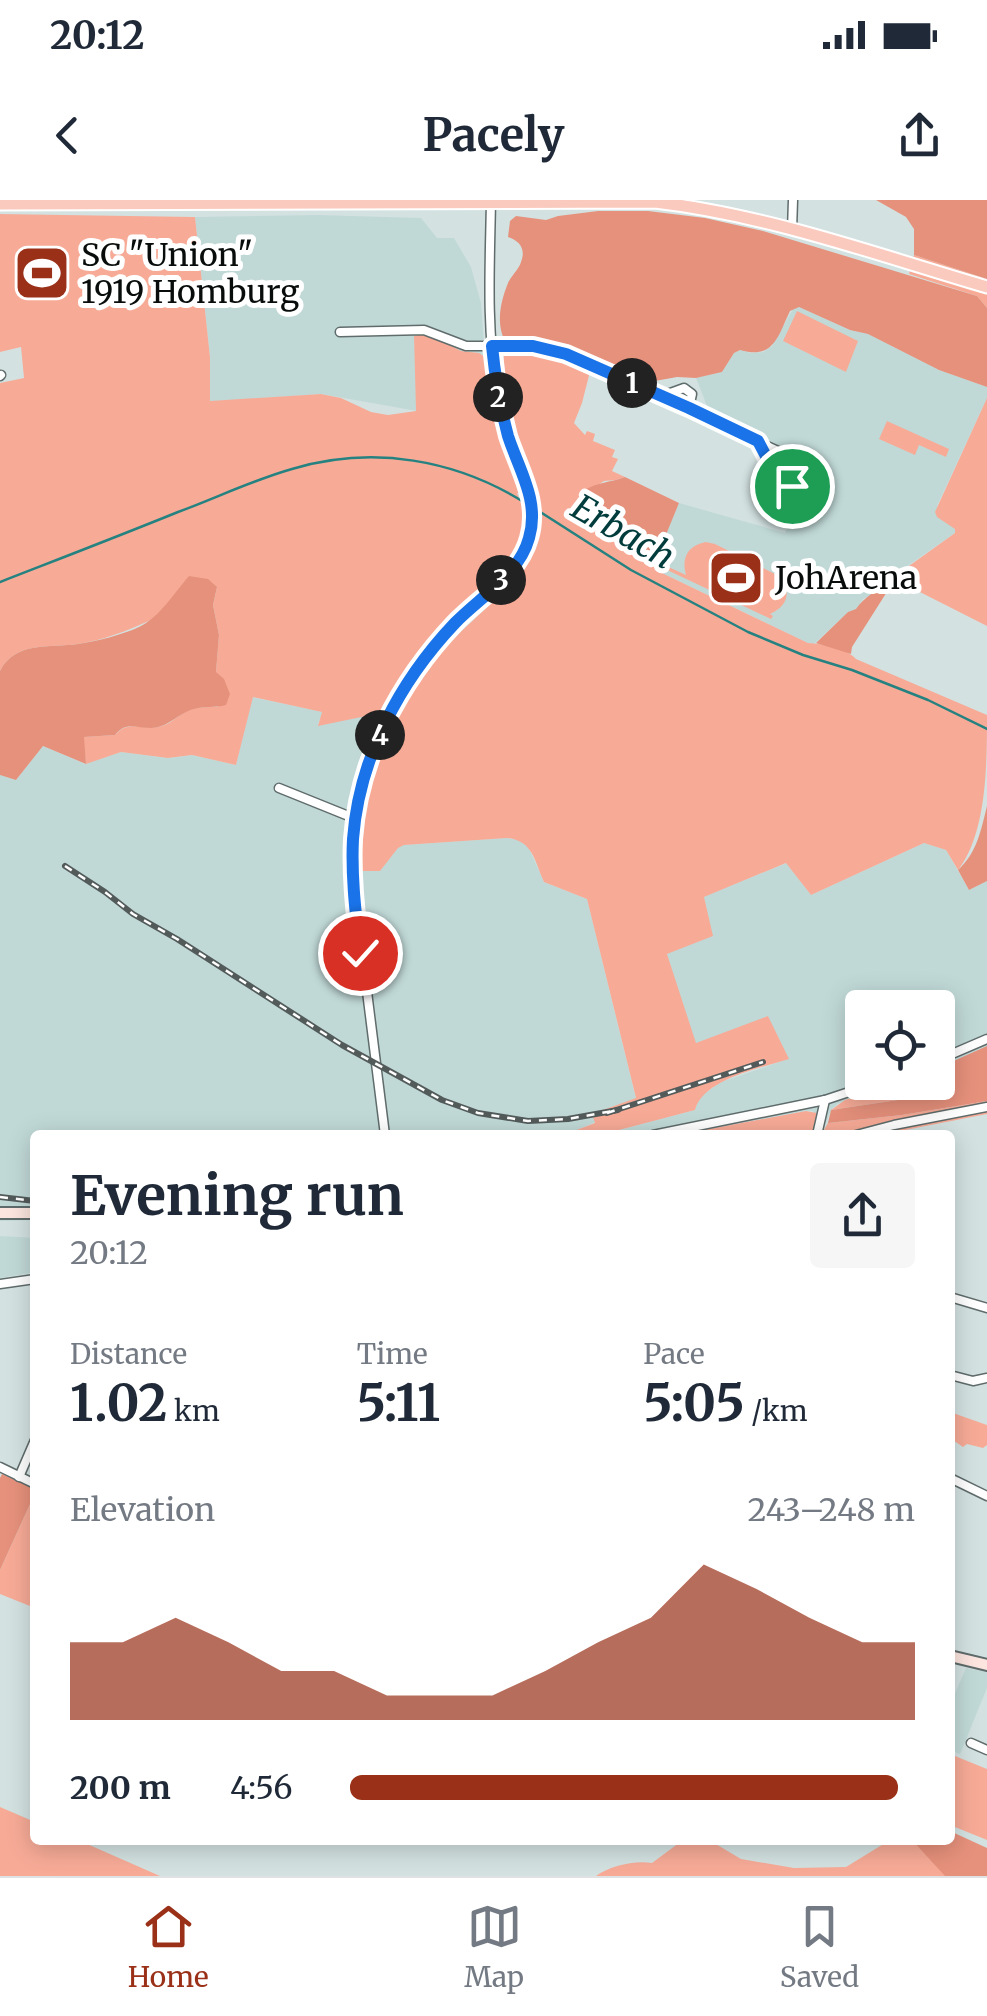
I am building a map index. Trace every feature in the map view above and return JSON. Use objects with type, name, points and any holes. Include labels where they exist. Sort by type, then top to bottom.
[{"type":"main road","points":[[0,204],[655,202],[719,212],[792,230],[987,287]]},
{"type":"street","points":[[792,230],[793,200]]},
{"type":"street","points":[[384,1130],[356,909],[356,819],[373,752],[401,693],[432,648],[520,558],[529,538],[532,515],[531,498],[501,408],[492,346],[491,202]]},
{"type":"street","points":[[340,332],[424,330],[466,346],[551,349],[689,408],[758,441],[805,464],[792,486],[782,483],[774,474],[758,441]]},
{"type":"street","points":[[662,396],[684,388],[692,394],[689,408]]},
{"type":"street","points":[[279,788],[356,819]]},
{"type":"street","points":[[955,1052],[987,1038]]},
{"type":"street","points":[[678,1130],[845,1093]]},
{"type":"street","points":[[819,1130],[825,1100]]},
{"type":"street","points":[[875,1130],[987,1107]]},
{"type":"street","points":[[0,1212],[30,1212]]},
{"type":"street","points":[[0,1284],[30,1280]]},
{"type":"street","points":[[955,1298],[987,1308]]},
{"type":"street","points":[[955,1376],[973,1381],[987,1378]]},
{"type":"street","points":[[19,1477],[30,1452]]},
{"type":"street","points":[[0,1467],[30,1482]]},
{"type":"street","points":[[955,1480],[987,1496]]},
{"type":"street","points":[[955,1657],[987,1665]]},
{"type":"street","points":[[970,1743],[987,1750]]},
{"type":"shaded area","points":[[876,200],[987,200],[987,279],[914,255],[914,229],[906,217]]},
{"type":"shaded area","points":[[598,211],[648,211],[763,231],[977,296],[987,308],[987,387],[939,370],[868,334],[799,307],[790,311],[768,349],[740,350],[722,372],[696,378],[655,381],[560,346],[504,339],[500,325],[502,304],[523,253],[519,243],[508,237],[510,221],[516,216],[546,220]]},
{"type":"shaded area","points":[[0,214],[195,217],[210,357],[210,401],[321,394],[341,398],[371,412],[388,415],[416,411],[414,336],[427,333],[461,351],[485,357],[494,412],[521,494],[517,493],[524,510],[522,534],[505,565],[427,642],[382,711],[318,726],[322,712],[253,697],[236,765],[192,755],[168,758],[121,752],[86,764],[83,737],[115,735],[131,726],[162,726],[192,709],[218,707],[219,635],[213,605],[217,587],[114,635],[24,650],[0,671],[0,383],[24,378],[21,347],[0,352]]},
{"type":"shaded area","points":[[195,217],[421,218],[437,238],[454,238],[471,267],[481,303],[485,357],[461,352],[427,333],[417,411],[321,394],[210,402],[210,357]]},
{"type":"shaded area","points":[[914,255],[987,279],[987,308],[977,296],[909,274]]},
{"type":"shaded area","points":[[794,307],[868,334],[939,370],[987,387],[987,398],[937,506],[955,533],[863,599],[856,610],[848,612],[814,644],[662,573],[654,564],[679,503],[785,533],[814,465],[707,406],[696,378],[722,372],[740,350],[763,352],[772,346]]},
{"type":"shaded area","points":[[797,311],[858,341],[846,372],[783,341]]},
{"type":"shaded area","points":[[504,339],[544,342],[594,356],[574,423],[585,435],[587,431],[595,434],[593,441],[615,450],[612,457],[618,459],[612,471],[625,477],[604,481],[580,497],[578,509],[584,521],[654,564],[662,573],[808,643],[840,649],[987,715],[980,818],[968,855],[958,870],[946,850],[924,843],[811,895],[786,863],[704,897],[713,936],[667,954],[696,1043],[768,1016],[789,1059],[721,1083],[700,1099],[695,1110],[619,1130],[577,1130],[595,1123],[592,1114],[636,1098],[587,899],[544,882],[527,847],[507,838],[404,845],[380,871],[361,871],[372,783],[394,724],[440,654],[512,582],[534,550],[540,518],[537,492],[515,429],[503,369]]},
{"type":"shaded area","points":[[987,398],[987,626],[906,585],[890,587],[888,581],[955,533],[935,512]]},
{"type":"shaded area","points":[[887,421],[949,449],[946,457],[919,445],[915,455],[879,439]]},
{"type":"shaded area","points":[[625,477],[679,503],[654,564],[583,521],[579,499],[583,492]]},
{"type":"shaded area","points":[[524,510],[540,519],[528,561],[464,626],[415,686],[367,802],[361,870],[379,871],[404,845],[507,838],[528,846],[544,882],[587,899],[636,1099],[593,1114],[595,1122],[577,1130],[30,1130],[30,1220],[0,1221],[0,775],[16,780],[43,746],[85,764],[121,752],[168,758],[192,755],[236,765],[252,697],[323,712],[318,724],[382,711],[427,642],[505,565],[522,534]]},
{"type":"shaded area","points":[[706,542],[781,577],[786,598],[770,614],[771,619],[663,568],[664,565],[686,575],[687,553]]},
{"type":"shaded area","points":[[189,576],[208,579],[217,587],[213,605],[219,635],[216,672],[230,694],[226,705],[194,709],[157,727],[127,727],[115,735],[84,737],[86,764],[43,746],[16,780],[0,775],[0,671],[7,661],[24,650],[93,641],[139,627],[160,611]]},
{"type":"shaded area","points":[[888,581],[890,587],[851,654],[816,643],[848,612]]},
{"type":"shaded area","points":[[987,806],[987,881],[969,890],[958,870],[974,849]]},
{"type":"shaded area","points":[[924,843],[946,850],[969,890],[987,881],[987,1046],[955,1060],[955,990],[845,990],[845,1100],[848,1100],[831,1110],[823,1130],[816,1130],[813,1111],[806,1111],[704,1130],[619,1130],[695,1110],[698,1098],[721,1082],[788,1059],[768,1017],[696,1044],[666,954],[703,897],[787,863],[811,895]]},
{"type":"shaded area","points":[[987,1046],[987,1101],[828,1123],[831,1110],[898,1100],[955,1100],[955,1060]]},
{"type":"shaded area","points":[[845,1100],[898,1100],[831,1110]]},
{"type":"shaded area","points":[[987,1101],[987,1114],[905,1130],[824,1130],[828,1123]]},
{"type":"shaded area","points":[[806,1111],[817,1113],[819,1118],[815,1130],[704,1130]]},
{"type":"shaded area","points":[[0,1236],[30,1238],[30,1273],[0,1278]]},
{"type":"shaded area","points":[[955,1414],[987,1425],[987,1445],[963,1447],[955,1441]]},
{"type":"shaded area","points":[[2,1474],[30,1487],[30,1504],[0,1570]]},
{"type":"shaded area","points":[[30,1504],[30,1606],[0,1594],[0,1570]]},
{"type":"shaded area","points":[[966,1668],[987,1672],[987,1688],[960,1754],[955,1752],[955,1693]]},
{"type":"shaded area","points":[[955,1756],[987,1769],[987,1840],[955,1827]]},
{"type":"shaded area","points":[[0,1807],[30,1820],[30,1845],[89,1845],[160,1876],[0,1876]]},
{"type":"shaded area","points":[[955,1833],[987,1848],[987,1876],[945,1876],[917,1845],[955,1845]]},
{"type":"shaded area","points":[[676,1845],[717,1845],[741,1859],[794,1868],[846,1867],[882,1845],[920,1845],[948,1876],[596,1876],[622,1865],[652,1863]]},
{"type":"waterway","name":"Erbach","points":[[0,582],[263,478],[322,462],[383,458],[443,467],[472,476],[527,504]]},
{"type":"waterway","name":"Erbach","points":[[534,508],[631,570],[748,632],[928,700],[987,729]]},
{"type":"railway","points":[[65,866],[133,914],[342,1045],[442,1100],[478,1113],[528,1121],[618,1110]]},
{"type":"railway","points":[[607,1113],[763,1062]]},
{"type":"railway","points":[[0,1197],[30,1200]]},
{"type":"place","name":"SC \"Union\" 1919 Homburg","points":[[42,273]]},
{"type":"place","name":"JohArena","points":[[736,578]]},
{"type":"route","points":[[360,953],[353,840],[358,802],[373,752],[388,716],[415,671],[456,622],[506,576],[520,558],[532,526],[531,498],[497,392],[492,346],[551,349],[689,408],[758,441],[774,474],[782,483],[792,486]]}]
